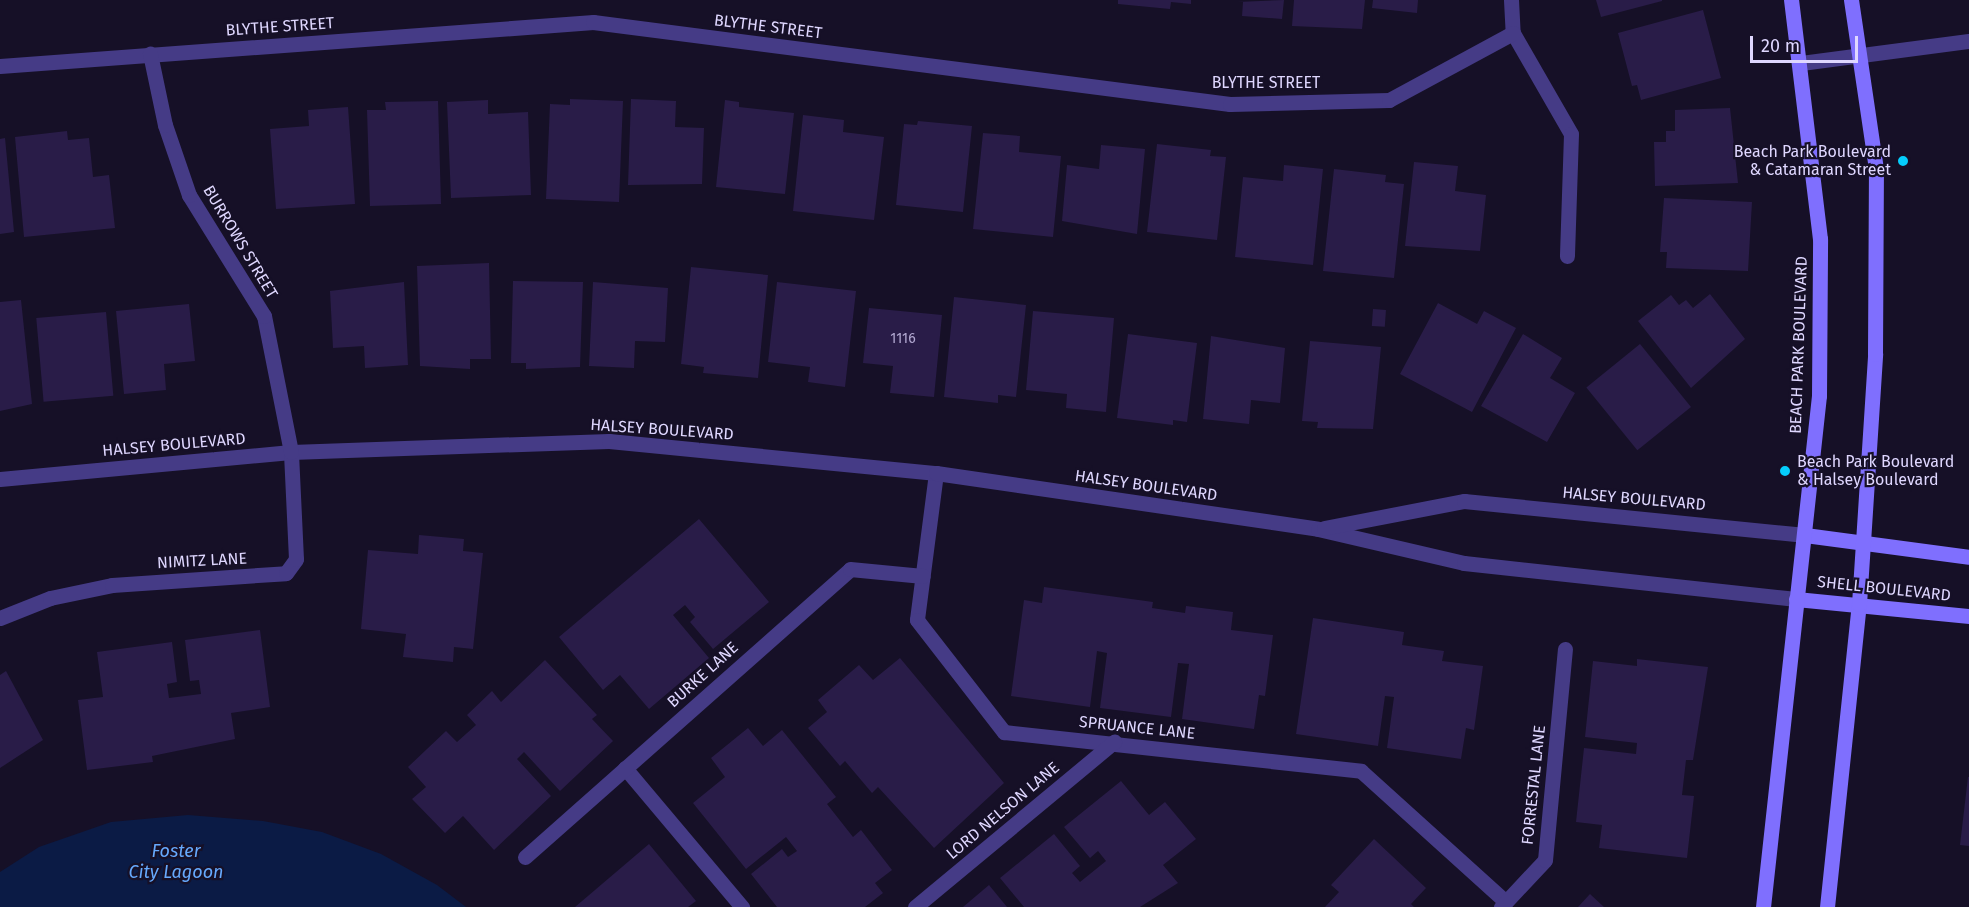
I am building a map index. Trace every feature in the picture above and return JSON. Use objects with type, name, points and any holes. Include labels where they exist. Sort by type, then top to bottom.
[{"type":"main road","name":"BEACH PARK BOULEVARD","points":[[1763,907],[1819,396],[1821,279],[1816,182],[1791,0]]},
{"type":"main road","points":[[1827,907],[1859,604],[1875,354],[1876,169],[1861,53],[1851,0]]},
{"type":"main road","points":[[1805,535],[1969,557]]},
{"type":"main road","name":"SHELL BOULEVARD","points":[[1796,599],[1969,616]]},
{"type":"street","points":[[1510,0],[1513,33],[1572,134],[1567,256]]},
{"type":"street","name":"BLYTHE STREET","points":[[0,66],[593,22],[1230,104],[1389,100],[1513,33]]},
{"type":"street","points":[[1801,63],[1861,53],[1969,41]]},
{"type":"street","name":"BURROWS STREET","points":[[150,54],[165,125],[189,195],[264,316],[291,452]]},
{"type":"street","name":"HALSEY BOULEVARD","points":[[0,479],[291,452],[609,441],[936,473],[1318,529],[1464,563],[1796,599]]},
{"type":"street","name":"NIMITZ LANE","points":[[0,618],[50,598],[112,585],[286,573],[298,546],[291,452]]},
{"type":"street","name":"SPRUANCE LANE","points":[[936,473],[917,620],[1004,732],[1114,742],[1361,771],[1503,904]]},
{"type":"street","name":"HALSEY BOULEVARD","points":[[1318,529],[1464,501],[1805,535]]},
{"type":"street","name":"BURKE LANE","points":[[525,857],[850,569],[923,576]]},
{"type":"street","name":"FORRESTAL LANE","points":[[1503,904],[1545,860],[1565,649]]},
{"type":"street","name":"LORD NELSON LANE","points":[[915,907],[1114,742]]},
{"type":"street","points":[[625,768],[742,907]]},
{"type":"water","name":"Foster City Lagoon","points":[[188,815],[263,821],[322,832],[381,854],[437,885],[466,907],[0,907],[0,872],[39,847],[111,822]]},
{"type":"building","points":[[1118,0],[1191,0],[1191,4],[1171,2],[1170,9],[1118,4]]},
{"type":"building","points":[[1284,0],[1282,19],[1242,16],[1243,2],[1237,2]]},
{"type":"building","points":[[1294,0],[1365,0],[1362,29],[1292,26]]},
{"type":"building","points":[[1373,0],[1418,0],[1417,13],[1372,8]]},
{"type":"building","points":[[1596,0],[1662,0],[1662,1],[1601,17]]},
{"type":"building","points":[[1703,10],[1721,78],[1641,100],[1637,85],[1632,86],[1618,33]]},
{"type":"building","points":[[570,99],[623,101],[619,202],[546,199],[550,104],[570,105]]},
{"type":"building","points":[[631,99],[676,101],[675,127],[704,128],[702,184],[628,185]]},
{"type":"building","points":[[488,100],[488,114],[528,112],[531,195],[451,198],[447,102]]},
{"type":"building","points":[[725,100],[739,102],[739,107],[794,113],[785,194],[716,187]]},
{"type":"building","points":[[438,101],[441,204],[370,206],[367,110],[386,110],[385,102]]},
{"type":"building","points":[[348,107],[355,204],[276,209],[270,129],[309,126],[308,110]]},
{"type":"building","points":[[1730,108],[1738,183],[1655,186],[1654,142],[1666,142],[1666,131],[1675,131],[1675,110]]},
{"type":"building","points":[[803,115],[844,120],[843,132],[884,137],[874,220],[793,211]]},
{"type":"building","points":[[918,121],[972,126],[963,212],[896,205],[904,124],[917,125]]},
{"type":"building","points":[[67,131],[68,140],[89,138],[93,177],[109,175],[115,228],[24,237],[15,137]]},
{"type":"building","points":[[983,133],[1020,136],[1019,152],[1061,156],[1053,237],[973,229]]},
{"type":"building","points":[[5,138],[14,232],[0,234],[0,139]]},
{"type":"building","points":[[1157,144],[1211,150],[1210,156],[1226,157],[1217,240],[1147,232]]},
{"type":"building","points":[[1101,145],[1145,149],[1137,234],[1062,221],[1067,165],[1099,169]]},
{"type":"building","points":[[1414,162],[1458,166],[1455,191],[1486,195],[1480,251],[1405,246]]},
{"type":"building","points":[[1284,165],[1323,169],[1313,265],[1235,257],[1243,177],[1283,181]]},
{"type":"building","points":[[1334,169],[1386,175],[1385,182],[1404,184],[1394,278],[1323,271]]},
{"type":"building","points":[[1664,198],[1752,202],[1748,271],[1666,268],[1667,252],[1660,252]]},
{"type":"building","points":[[489,263],[491,359],[470,359],[470,369],[420,366],[417,266]]},
{"type":"building","points":[[691,267],[768,275],[758,378],[703,373],[704,367],[681,364]]},
{"type":"building","points":[[513,281],[583,282],[580,367],[526,369],[526,363],[511,363]]},
{"type":"building","points":[[404,282],[408,365],[365,368],[364,346],[333,348],[330,291]]},
{"type":"building","points":[[593,282],[668,288],[665,342],[635,341],[634,368],[589,366]]},
{"type":"building","points":[[777,282],[856,291],[845,387],[808,382],[810,367],[768,362]]},
{"type":"building","points":[[1710,294],[1745,339],[1691,388],[1638,321],[1671,295],[1679,305],[1686,300],[1693,308]]},
{"type":"building","points":[[954,297],[1026,305],[1016,397],[998,395],[998,403],[944,397]]},
{"type":"building","points":[[21,300],[32,404],[0,411],[0,302]]},
{"type":"building","points":[[1438,303],[1477,324],[1484,311],[1516,328],[1472,412],[1400,374]]},
{"type":"building","points":[[189,304],[195,361],[164,364],[166,390],[124,394],[116,311]]},
{"type":"building","points":[[869,308],[942,315],[934,397],[890,393],[893,366],[863,363]]},
{"type":"building","points":[[1373,309],[1386,310],[1385,327],[1372,326]]},
{"type":"building","points":[[1033,311],[1114,318],[1106,412],[1066,408],[1067,394],[1026,390]]},
{"type":"building","points":[[106,312],[113,396],[44,402],[36,318]]},
{"type":"building","points":[[1128,334],[1197,343],[1187,422],[1173,420],[1173,425],[1117,418]]},
{"type":"building","points":[[1523,334],[1562,358],[1550,378],[1575,393],[1547,442],[1481,406]]},
{"type":"building","points":[[1211,336],[1285,348],[1280,403],[1251,400],[1249,424],[1203,419]]},
{"type":"building","points":[[1310,341],[1381,347],[1373,429],[1317,428],[1318,422],[1302,421]]},
{"type":"building","points":[[1640,344],[1691,407],[1637,450],[1586,387]]},
{"type":"building","points":[[699,519],[769,602],[713,649],[690,622],[695,617],[685,605],[673,615],[709,658],[649,709],[620,675],[603,690],[559,637]]},
{"type":"building","points":[[419,535],[464,539],[463,551],[483,553],[473,649],[454,647],[453,662],[403,657],[406,634],[361,629],[368,550],[418,554]]},
{"type":"building","points":[[1044,587],[1153,602],[1152,608],[1185,613],[1186,606],[1233,612],[1231,630],[1273,635],[1265,696],[1259,695],[1254,729],[1182,719],[1189,664],[1178,663],[1171,717],[1100,708],[1107,653],[1097,651],[1090,707],[1011,696],[1024,600],[1042,603]]},
{"type":"building","points":[[1313,618],[1404,632],[1402,645],[1444,651],[1442,661],[1483,666],[1474,730],[1466,728],[1461,759],[1387,748],[1394,697],[1385,696],[1378,746],[1296,734]]},
{"type":"building","points":[[260,630],[270,707],[231,713],[235,739],[152,756],[153,762],[87,770],[78,700],[103,697],[97,652],[172,642],[177,682],[167,684],[169,698],[201,694],[199,680],[190,681],[185,640]]},
{"type":"building","points":[[900,658],[1004,783],[934,848],[878,787],[872,793],[845,761],[840,766],[808,728],[827,712],[818,700],[859,665],[873,680]]},
{"type":"building","points":[[1637,659],[1708,667],[1693,760],[1686,760],[1682,795],[1694,796],[1687,858],[1599,848],[1602,825],[1576,822],[1584,748],[1636,754],[1637,743],[1585,737],[1593,661],[1637,666]]},
{"type":"building","points":[[545,660],[597,715],[592,719],[613,741],[560,791],[524,752],[517,759],[551,796],[494,850],[463,816],[445,833],[412,799],[426,787],[408,767],[446,731],[457,742],[476,725],[467,715],[492,691],[501,702]]},
{"type":"building","points":[[6,671],[43,740],[0,768],[0,675]]},
{"type":"building","points":[[748,728],[763,746],[782,730],[836,797],[827,804],[853,837],[861,830],[892,870],[875,883],[883,893],[865,907],[777,907],[751,874],[782,849],[788,857],[797,851],[786,837],[746,869],[693,803],[725,777],[711,758]]},
{"type":"building","points":[[1969,777],[1969,846],[1960,845]]},
{"type":"building","points":[[1121,781],[1149,815],[1165,802],[1196,839],[1163,865],[1178,883],[1140,907],[1024,907],[1000,878],[1054,834],[1080,866],[1072,873],[1080,882],[1106,861],[1098,851],[1090,858],[1064,827]]},
{"type":"building","points":[[1374,839],[1426,888],[1411,904],[1414,907],[1325,907],[1339,892],[1331,885]]},
{"type":"building","points":[[649,844],[696,901],[688,907],[575,907]]},
{"type":"building","points":[[989,885],[1007,907],[963,907]]},
{"type":"building","points":[[1590,894],[1604,907],[1578,907]]},
{"type":"place","name":"Beach Park Boulevard & Catamaran Street","points":[[1903,161]]},
{"type":"place","name":"Beach Park Boulevard & Halsey Boulevard","points":[[1785,471]]}]
